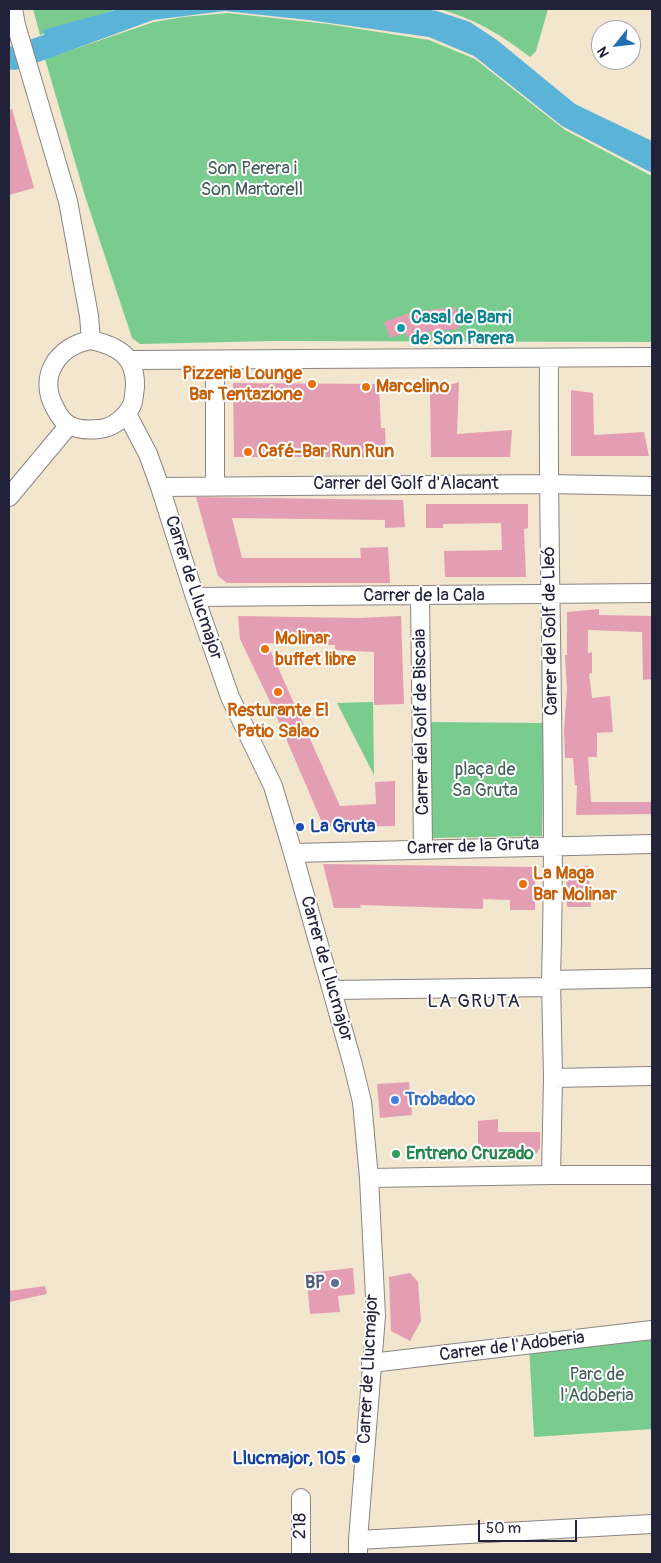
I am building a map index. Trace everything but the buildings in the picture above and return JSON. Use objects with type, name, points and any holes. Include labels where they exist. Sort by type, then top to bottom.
[{"type":"street","points":[[14,17],[68,201],[91,340]]},
{"type":"street","points":[[131,360],[135,375],[135,388],[134,402],[128,414],[105,429],[90,430],[69,425],[59,416],[51,400],[48,384],[52,368],[59,356],[78,342],[91,340],[110,345],[131,360],[652,357]]},
{"type":"street","name":"Carrer del Golf de Lleó","points":[[549,358],[548,484],[555,982],[551,1175]]},
{"type":"street","points":[[215,360],[215,485]]},
{"type":"street","name":"Carrer de Llucmajor","points":[[128,414],[148,454],[160,486],[195,597],[230,697],[272,786],[293,853],[362,1102],[369,1178],[376,1316],[358,1547]]},
{"type":"street","points":[[9,497],[69,425]]},
{"type":"street","name":"Carrer del Golf d'Alacant","points":[[160,486],[548,484],[652,486]]},
{"type":"street","name":"Carrer de la Cala","points":[[195,597],[652,593]]},
{"type":"street","name":"Carrer del Golf de Biscaia","points":[[420,596],[423,848]]},
{"type":"street","name":"Carrer de la Gruta","points":[[293,853],[423,848],[652,844]]},
{"type":"street","points":[[332,990],[652,978]]},
{"type":"street","points":[[553,1078],[652,1076]]},
{"type":"street","points":[[369,1178],[652,1175]]},
{"type":"street","name":"Carrer de l'Adoberia","points":[[371,1363],[652,1330]]},
{"type":"street","name":"218","points":[[300,1554],[301,1498]]},
{"type":"street","points":[[358,1547],[652,1524]]},
{"type":"green space","points":[[33,9],[117,9],[40,35]]},
{"type":"green space","points":[[439,9],[548,9],[536,51],[530,57],[487,28],[464,17]]},
{"type":"green space","name":"Son Perera i Son Martorell","points":[[228,13],[328,24],[429,40],[475,59],[565,130],[652,176],[652,342],[274,341],[140,344],[132,338],[85,196],[45,59],[154,22]]},
{"type":"green space","points":[[337,703],[373,703],[374,775]]},
{"type":"green space","name":"plaça de Sa Gruta","points":[[426,722],[544,723],[542,836],[431,838]]},
{"type":"green space","name":"Parc de l'Adoberia","points":[[652,1330],[652,1429],[534,1437],[529,1345]]},
{"type":"water","points":[[119,9],[424,9],[437,11],[470,22],[497,40],[575,104],[652,141],[652,173],[562,126],[474,56],[429,37],[308,20],[225,11],[153,20],[50,58],[43,30]]},
{"type":"waterway","points":[[14,58],[45,47]]},
{"type":"waterway","points":[[9,59],[14,58]]},
{"type":"place","name":"Casal de Barri de Son Parera","points":[[401,328]]},
{"type":"place","name":"Pizzeria Lounge Bar Tentazione","points":[[312,384]]},
{"type":"place","name":"Marcelino","points":[[366,387]]},
{"type":"place","name":"Café-Bar Run Run","points":[[248,452]]},
{"type":"place","name":"Molinar buffet libre","points":[[265,649]]},
{"type":"place","name":"Resturante El Patio Salao","points":[[278,692]]},
{"type":"place","name":"La Gruta","points":[[300,827]]},
{"type":"place","name":"La Maga Bar Molinar","points":[[523,884]]},
{"type":"place","name":"Trobadoo","points":[[395,1100]]},
{"type":"place","name":"Entreno Cruzado","points":[[396,1154]]},
{"type":"place","name":"BP","points":[[335,1283]]},
{"type":"place","name":"Llucmajor, 105","points":[[356,1459]]},
{"type":"district","name":"LA GRUTA","points":[[474,1002]]}]
